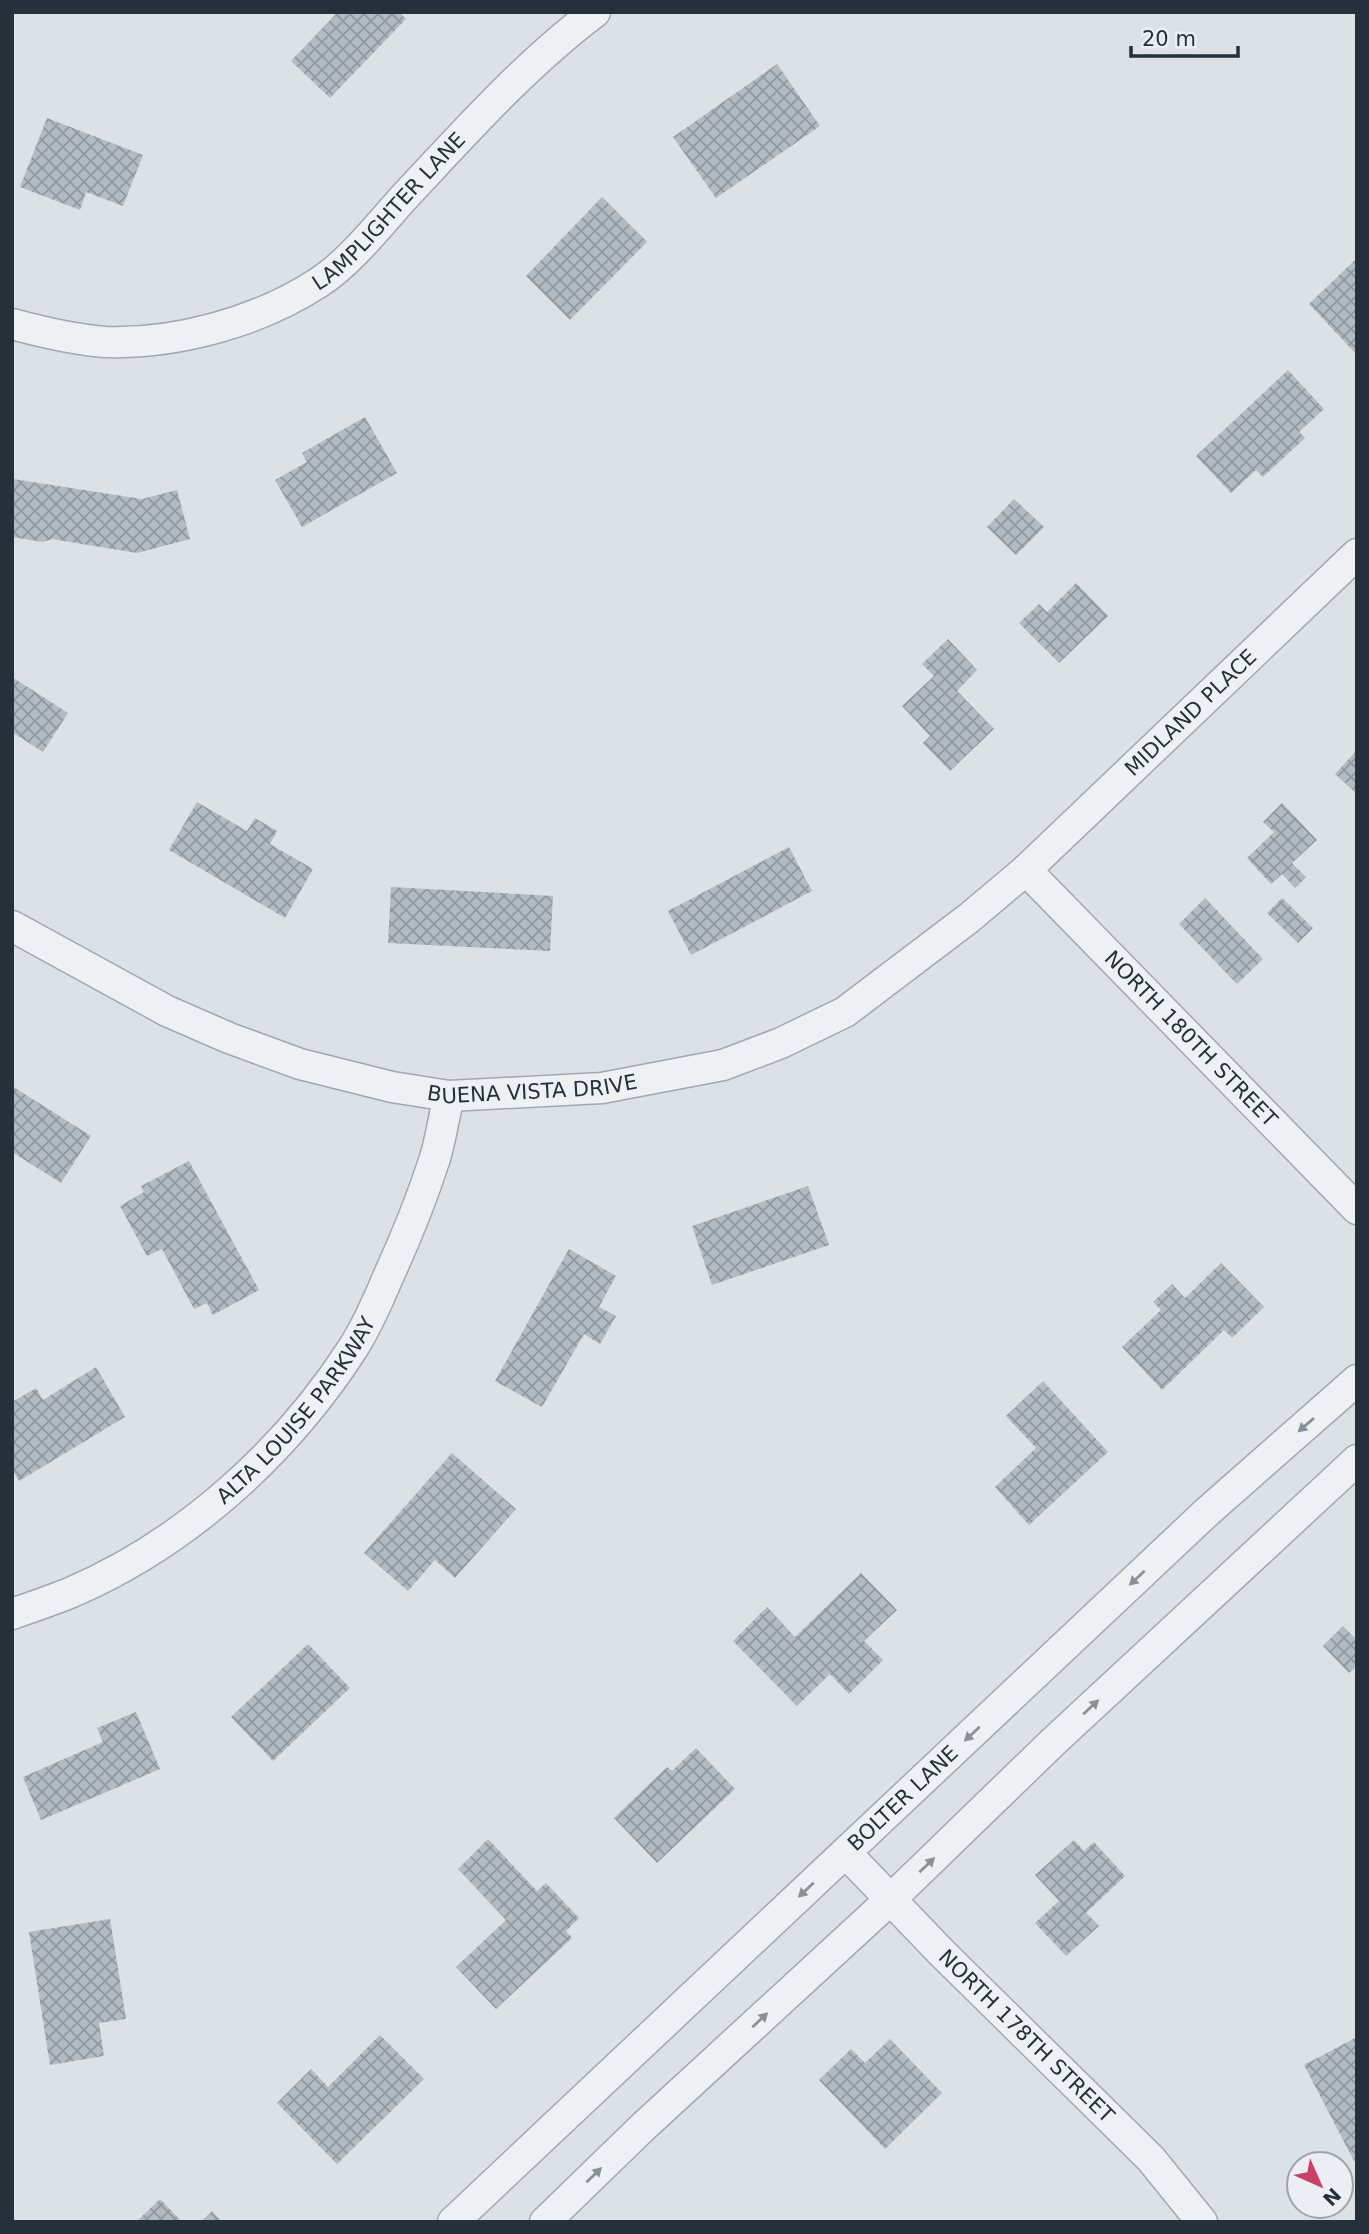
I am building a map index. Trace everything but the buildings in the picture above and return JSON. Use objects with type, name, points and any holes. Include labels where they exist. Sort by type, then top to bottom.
[{"type":"street","name":"LAMPLIGHTER LANE","points":[[12,324],[105,342],[177,337],[240,320],[283,303],[320,282],[355,251],[461,136],[543,55],[595,12]]},
{"type":"street","name":"MIDLAND PLACE","points":[[1026,870],[1077,818],[1357,554]]},
{"type":"street","name":"BUENA VISTA DRIVE","points":[[12,926],[167,1011],[229,1038],[300,1064],[392,1087],[449,1096],[602,1087],[723,1065],[781,1043],[845,1012],[969,918],[1026,870]]},
{"type":"street","name":"NORTH 180TH STREET","points":[[1026,870],[1357,1209]]},
{"type":"street","name":"ALTA LOUISE PARKWAY","points":[[12,1614],[72,1592],[122,1567],[174,1535],[231,1489],[279,1441],[325,1388],[354,1346],[376,1305],[401,1248],[435,1156],[449,1096]]},
{"type":"street","name":"BOLTER LANE","points":[[453,2222],[1207,1512],[1357,1380]]},
{"type":"street","points":[[545,2222],[643,2127],[892,1898],[1052,1743],[1357,1460]]},
{"type":"street","name":"NORTH 178TH STREET","points":[[846,1853],[941,1952],[1151,2159],[1202,2222]]}]
